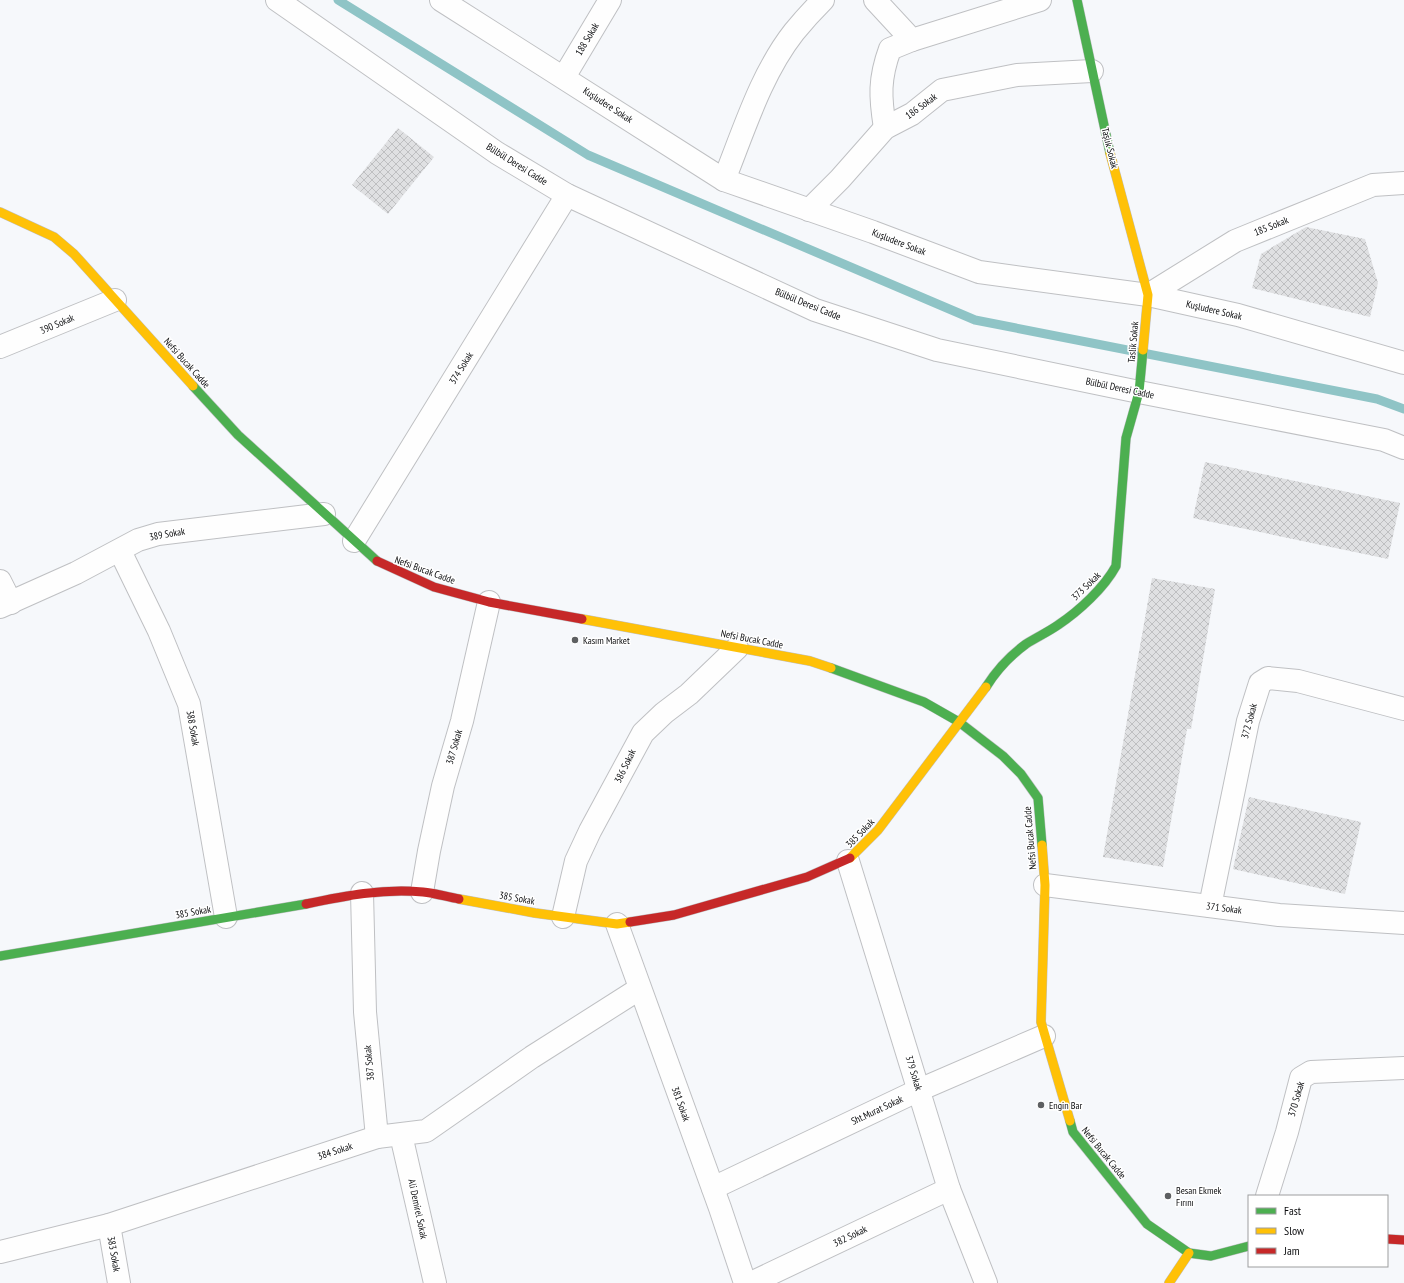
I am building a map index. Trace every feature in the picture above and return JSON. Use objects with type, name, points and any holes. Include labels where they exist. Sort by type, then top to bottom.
[{"type":"street","name":"Bülbül Deresi Cadde","points":[[276,0],[497,153],[567,195],[815,310],[937,350],[1139,392],[1384,440],[1404,448]]},
{"type":"street","name":"Kuşludere Sokak","points":[[441,0],[724,180],[873,232],[979,272],[1148,295],[1238,315],[1404,363]]},
{"type":"street","name":"188 Sokak","points":[[564,77],[610,0]]},
{"type":"street","points":[[724,180],[754,104],[772,67],[794,32],[823,0]]},
{"type":"street","points":[[875,0],[912,40]]},
{"type":"street","points":[[885,128],[880,99],[884,67],[890,49],[912,40],[1040,0]]},
{"type":"street","name":"Taşlık Sokak","points":[[1077,0],[1108,144],[1148,295]]},
{"type":"street","name":"186 Sokak","points":[[809,210],[840,179],[885,128],[912,114],[942,90],[1017,75],[1092,71]]},
{"type":"street","name":"185 Sokak","points":[[1148,295],[1235,241],[1373,185],[1404,183]]},
{"type":"street","name":"374 Sokak","points":[[354,541],[567,195]]},
{"type":"street","name":"Nefsi Bucak Cadde","points":[[0,212],[54,237],[74,254],[238,435],[380,564],[434,587],[489,602],[810,662],[924,702],[959,722],[1003,756],[1022,774],[1038,798],[1045,885],[1041,1022],[1073,1132],[1147,1224],[1189,1253],[1211,1256],[1248,1246]]},
{"type":"street","name":"Taslik Sokak","points":[[1139,392],[1148,295]]},
{"type":"street","name":"390 Sokak","points":[[0,348],[115,300]]},
{"type":"street","name":"373 Sokak","points":[[959,722],[995,673],[1025,645],[1059,625],[1108,581],[1116,566],[1126,438],[1139,392]]},
{"type":"street","name":"389 Sokak","points":[[6,605],[120,551],[138,540],[158,534],[324,514]]},
{"type":"street","name":"388 Sokak","points":[[120,551],[160,631],[189,704],[226,917]]},
{"type":"street","points":[[0,581],[6,605]]},
{"type":"street","name":"387 Sokak","points":[[422,892],[443,786],[462,721],[489,602]]},
{"type":"street","name":"386 Sokak","points":[[563,917],[576,861],[590,831],[615,786],[628,756],[643,733],[664,713],[689,694],[737,648]]},
{"type":"street","name":"372 Sokak","points":[[1210,906],[1248,721],[1260,683],[1268,678],[1298,681],[1404,709]]},
{"type":"street","name":"385 Sokak","points":[[0,956],[362,893],[422,892],[563,917],[617,924],[674,915],[807,877],[848,861],[878,830],[959,722]]},
{"type":"street","name":"379 Sokak","points":[[848,861],[949,1189],[986,1283]]},
{"type":"street","name":"371 Sokak","points":[[1045,885],[1279,915],[1404,923]]},
{"type":"street","name":"387 Sokak","points":[[362,893],[365,1012],[376,1137]]},
{"type":"street","name":"381 Sokak","points":[[617,924],[745,1283]]},
{"type":"street","name":"384 Sokak","points":[[0,1252],[109,1225],[376,1137],[426,1131],[532,1057],[639,989]]},
{"type":"street","name":"Sht.Murat Sokak","points":[[712,1188],[919,1090],[1044,1036]]},
{"type":"street","name":"370 Sokak","points":[[1267,1195],[1287,1132],[1300,1078],[1311,1072],[1318,1071],[1404,1068]]},
{"type":"street","name":"Ali Demirel Sokak","points":[[401,1135],[435,1283]]},
{"type":"street","name":"382 Sokak","points":[[751,1283],[949,1189]]},
{"type":"street","name":"383 Sokak","points":[[109,1225],[119,1283]]},
{"type":"street","points":[[1388,1239],[1404,1240]]},
{"type":"street","points":[[1169,1283],[1189,1253]]},
{"type":"building","points":[[398,128],[434,157],[388,214],[352,185]]},
{"type":"building","points":[[1306,227],[1365,239],[1378,283],[1370,317],[1252,288],[1261,254]]},
{"type":"building","points":[[1205,462],[1400,503],[1388,559],[1193,518]]},
{"type":"building","points":[[1152,578],[1215,589],[1191,729],[1187,729],[1163,867],[1103,857]]},
{"type":"building","points":[[1249,797],[1361,822],[1345,894],[1233,869]]},
{"type":"waterway","points":[[338,0],[588,155],[975,320],[1377,399],[1404,409]]},
{"type":"traffic: fast","points":[[1077,0],[1110,153]]},
{"type":"traffic: fast","points":[[986,687],[999,669],[1020,648],[1058,625],[1082,606],[1105,583],[1116,566],[1126,438],[1139,392],[1143,350]]},
{"type":"traffic: fast","points":[[193,386],[238,435],[377,561]]},
{"type":"traffic: fast","points":[[831,668],[924,702],[959,722],[1003,756],[1021,774],[1038,798],[1042,845]]},
{"type":"traffic: fast","points":[[0,956],[306,904]]},
{"type":"traffic: fast","points":[[1070,1121],[1073,1132],[1147,1224],[1189,1253],[1211,1256],[1248,1246]]},
{"type":"traffic: slow","points":[[1110,153],[1148,295],[1143,350]]},
{"type":"traffic: slow","points":[[0,212],[54,237],[74,254],[193,386]]},
{"type":"traffic: slow","points":[[582,619],[810,661],[831,668]]},
{"type":"traffic: slow","points":[[850,858],[878,830],[986,687]]},
{"type":"traffic: slow","points":[[1042,845],[1045,885],[1041,1022],[1070,1121]]},
{"type":"traffic: slow","points":[[459,899],[535,913],[617,924],[630,922]]},
{"type":"traffic: slow","points":[[1169,1283],[1189,1253]]},
{"type":"traffic: jam","points":[[377,561],[434,587],[489,602],[582,619]]},
{"type":"traffic: jam","points":[[630,922],[674,915],[807,877],[850,858]]},
{"type":"traffic: jam","points":[[306,904],[349,896],[393,891],[428,893],[459,899]]},
{"type":"traffic: jam","points":[[1388,1239],[1404,1240]]},
{"type":"place","name":"Kasım Market","points":[[575,640]]},
{"type":"place","name":"Engin Bar","points":[[1041,1105]]},
{"type":"place","name":"Besan Ekmek Fırını","points":[[1168,1196]]}]
